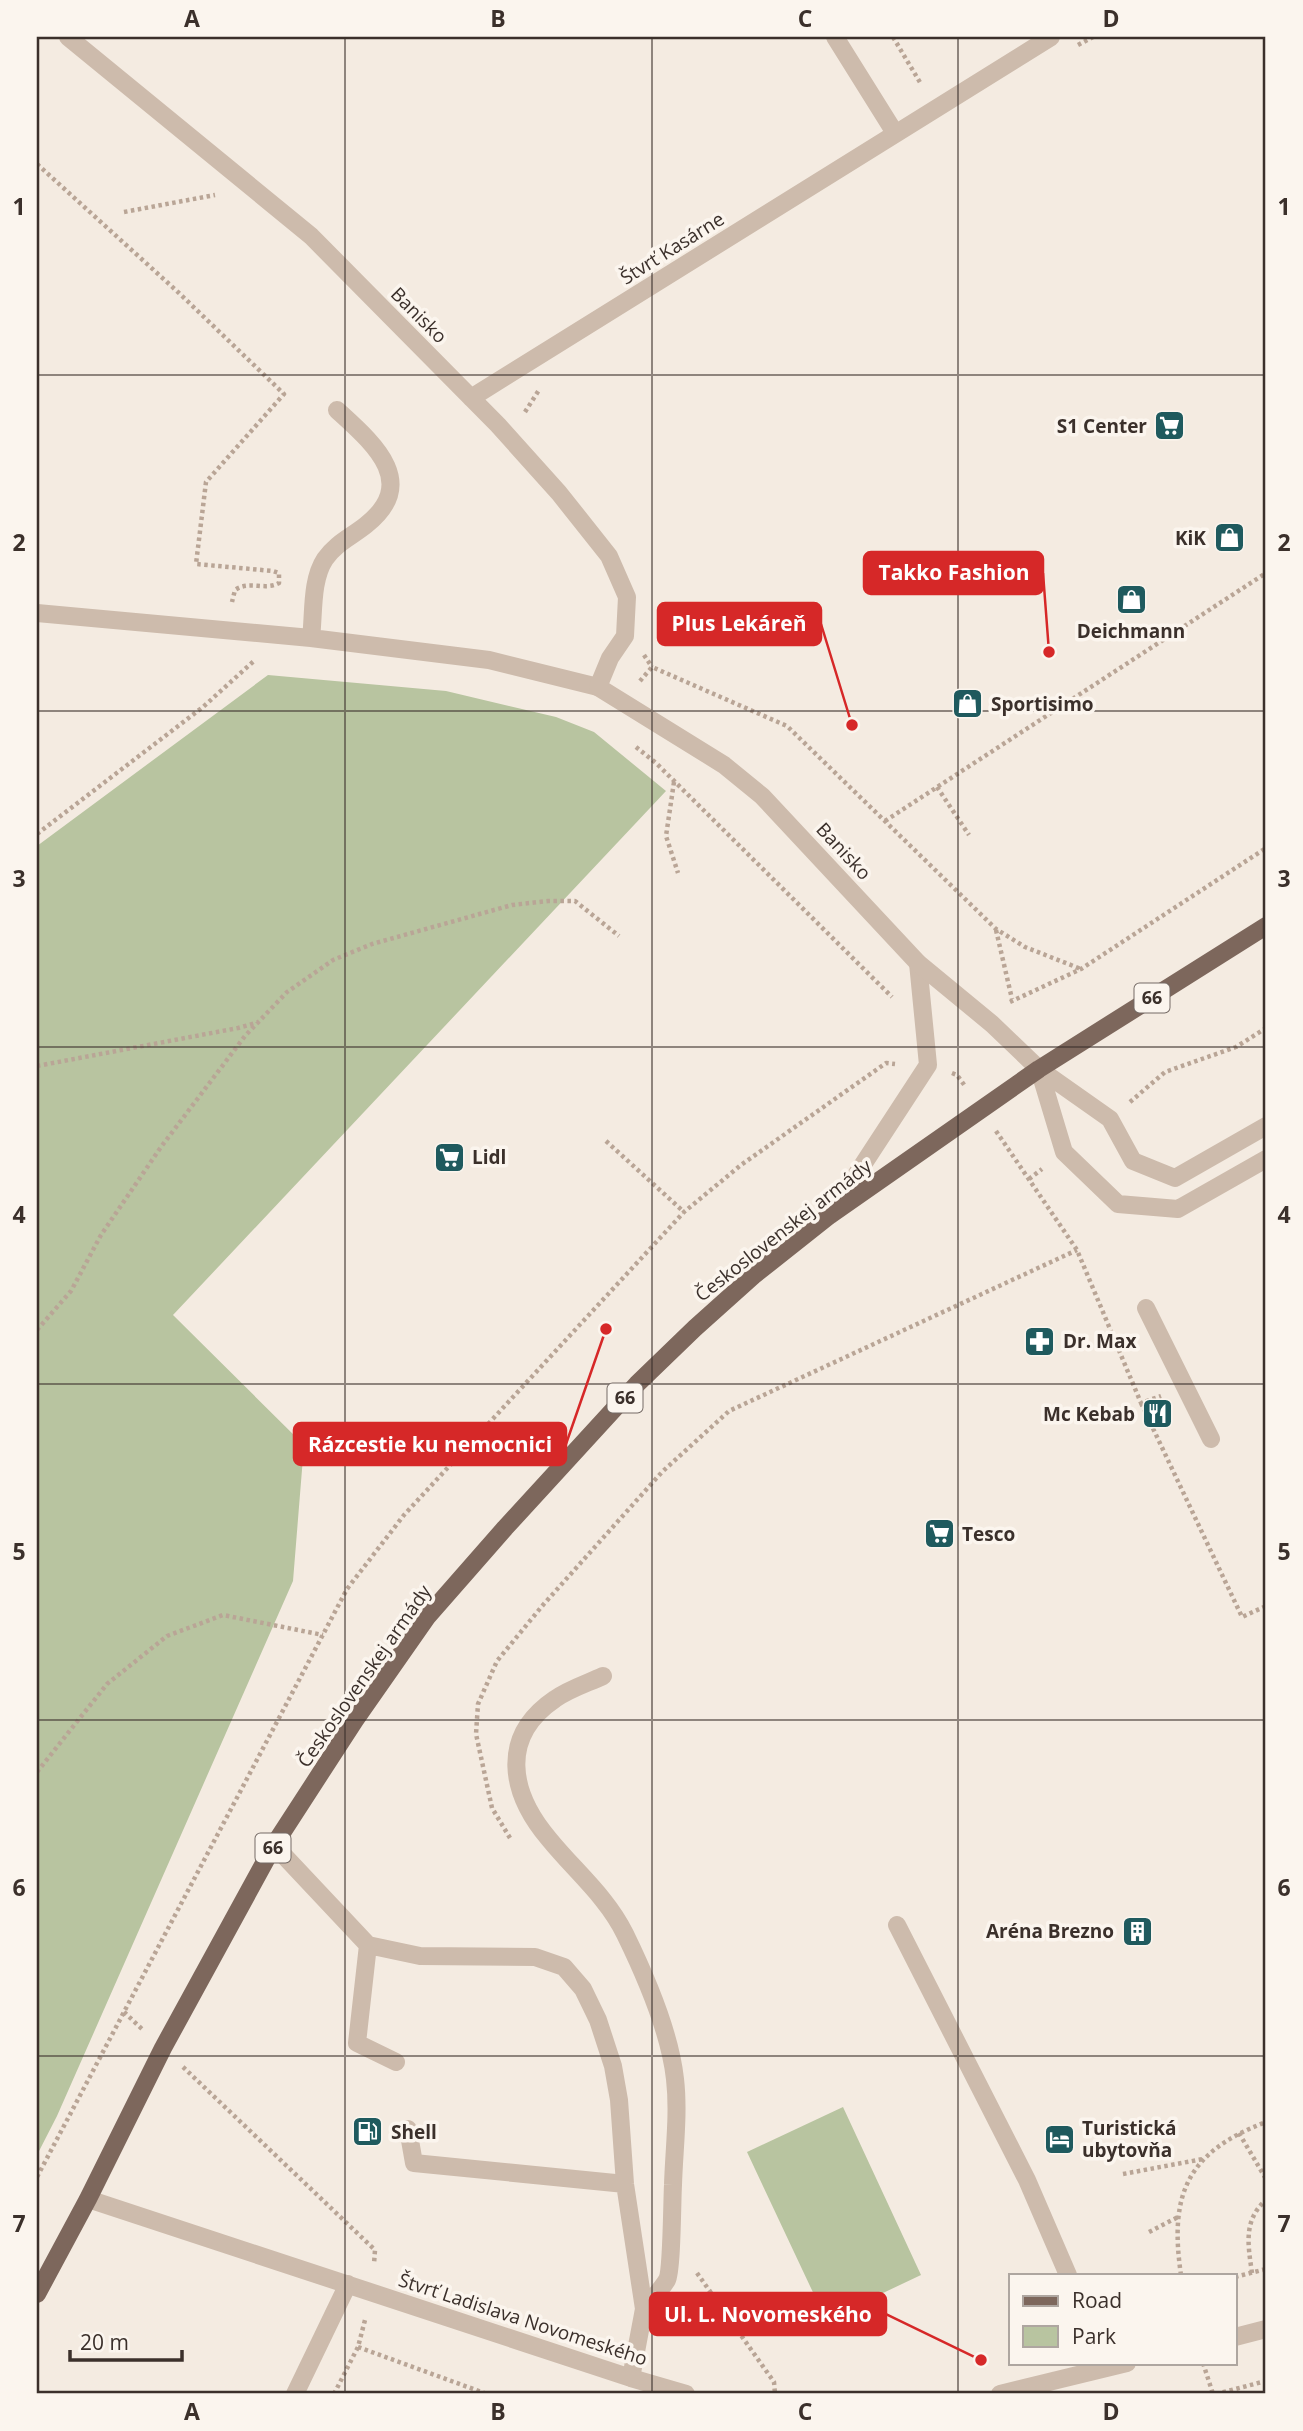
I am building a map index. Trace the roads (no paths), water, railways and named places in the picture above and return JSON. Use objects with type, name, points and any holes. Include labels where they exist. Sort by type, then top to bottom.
[{"type":"main road","name":"Československej armády","points":[[88,2199],[163,2048],[274,1845],[355,1720],[427,1617],[637,1384],[753,1276],[830,1215],[1039,1069],[1266,926]]},
{"type":"main road","name":"66","points":[[37,2294],[88,2199]]},
{"type":"street","name":"Banisko","points":[[68,37],[311,236],[471,398],[559,492],[609,556],[627,597],[625,636],[610,658],[598,687]]},
{"type":"street","points":[[835,37],[895,133]]},
{"type":"street","name":"Štvrť Kasárne","points":[[471,398],[1051,37]]},
{"type":"street","points":[[311,638],[318,577],[324,560],[340,541],[380,513],[388,502],[391,485],[382,454],[337,410]]},
{"type":"street","name":"Banisko","points":[[37,612],[311,638],[489,660],[598,687],[724,765],[762,796],[918,963],[992,1024],[1039,1069],[1110,1119],[1133,1161],[1175,1178],[1266,1126]]},
{"type":"street","points":[[830,1215],[928,1065],[918,963]]},
{"type":"street","points":[[1039,1069],[1064,1152],[1118,1204],[1178,1209],[1266,1158]]},
{"type":"street","points":[[1146,1308],[1212,1439]]},
{"type":"street","points":[[603,1676],[558,1696],[534,1716],[516,1749],[515,1770],[530,1813],[618,1920],[646,1982],[667,2040],[675,2078],[676,2113],[668,2278],[644,2309]]},
{"type":"street","points":[[274,1845],[368,1945],[420,1956],[535,1957],[564,1967],[583,1989],[613,2066],[619,2100],[625,2184],[644,2309],[631,2378]]},
{"type":"street","points":[[897,1925],[1027,2180],[1068,2274]]},
{"type":"street","points":[[368,1945],[356,2043],[396,2062]]},
{"type":"street","points":[[408,2129],[414,2163],[625,2184]]},
{"type":"street","name":"Štvrť Ladislava Novomeského","points":[[88,2199],[686,2394]]},
{"type":"street","points":[[295,2394],[348,2284]]},
{"type":"street","points":[[1236,2337],[1266,2329]]},
{"type":"street","points":[[1000,2394],[1101,2366]]},
{"type":"place","name":"S1 Center","points":[[1170,426]]},
{"type":"place","name":"KiK","points":[[1229,538]]},
{"type":"place","name":"Deichmann","points":[[1131,600]]},
{"type":"place","name":"Takko Fashion","points":[[1049,652]]},
{"type":"place","name":"Sportisimo","points":[[968,704]]},
{"type":"place","name":"Plus Lekáreň","points":[[852,725]]},
{"type":"place","name":"Lidl","points":[[449,1157]]},
{"type":"place","name":"Rázcestie ku nemocnici","points":[[606,1329]]},
{"type":"place","name":"Dr. Max","points":[[1040,1341]]},
{"type":"place","name":"Mc Kebab","points":[[1158,1414]]},
{"type":"place","name":"Tesco","points":[[939,1534]]},
{"type":"place","name":"Aréna Brezno","points":[[1137,1931]]},
{"type":"place","name":"Shell","points":[[368,2132]]},
{"type":"place","name":"Turistická ubytovňa","points":[[1059,2139]]},
{"type":"place","name":"Ul. L. Novomeského","points":[[981,2360]]}]
